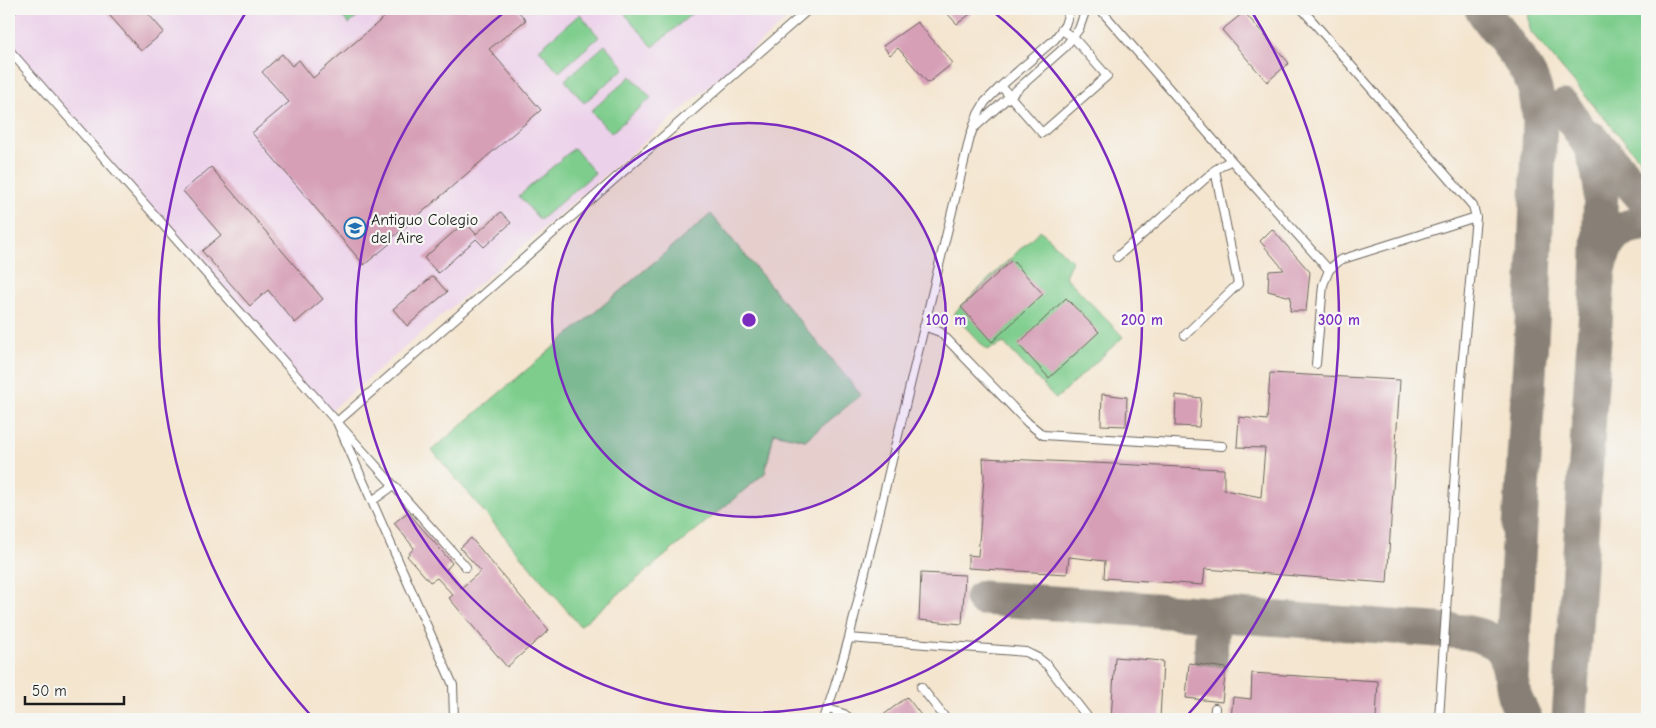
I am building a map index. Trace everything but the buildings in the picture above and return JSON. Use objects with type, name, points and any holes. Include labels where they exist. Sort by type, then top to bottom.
[{"type":"lane","points":[[9,12],[13,9]]},
{"type":"lane","points":[[337,422],[809,9]]},
{"type":"lane","points":[[824,719],[849,638],[973,128],[985,102],[1054,39],[1065,25],[1070,9]]},
{"type":"lane","points":[[973,128],[1065,47],[1079,29],[1086,9]]},
{"type":"lane","points":[[1102,9],[1231,160],[1329,270]]},
{"type":"lane","points":[[1302,9],[1473,206],[1476,217],[1461,379],[1439,719]]},
{"type":"lane","points":[[1001,86],[1042,133],[1106,76],[1073,37],[1061,30]]},
{"type":"lane","points":[[9,50],[392,486],[466,566]]},
{"type":"lane","points":[[1116,257],[1216,170],[1231,160]]},
{"type":"lane","points":[[1186,334],[1238,284],[1216,170]]},
{"type":"lane","points":[[1316,364],[1323,285],[1329,270],[1340,260],[1476,217]]},
{"type":"lane","points":[[924,326],[940,332],[1028,423],[1043,435],[1222,446]]},
{"type":"lane","points":[[337,422],[452,685],[454,719]]},
{"type":"lane","points":[[372,501],[392,486]]},
{"type":"lane","points":[[849,638],[1026,652],[1038,658],[1046,665],[1090,719]]},
{"type":"lane","points":[[921,687],[946,719]]},
{"type":"lane","points":[[1214,719],[1215,708]]},
{"type":"lane","points":[[828,709],[844,714],[851,719]]},
{"type":"shaded area","name":"Antiguo Colegio del Aire","points":[[9,9],[799,9],[327,414],[9,43]]},
{"type":"green space","points":[[335,9],[367,9],[349,24]]},
{"type":"green space","points":[[631,9],[697,9],[653,47],[625,14]]},
{"type":"green space","points":[[1528,9],[1647,9],[1647,168],[1530,31]]},
{"type":"green space","points":[[580,14],[599,37],[559,72],[539,49]]},
{"type":"green space","points":[[605,45],[625,68],[584,103],[565,80]]},
{"type":"green space","points":[[631,76],[651,98],[611,133],[591,111]]},
{"type":"green space","points":[[574,148],[595,173],[540,220],[519,196]]},
{"type":"green space","points":[[711,214],[861,395],[805,440],[774,433],[765,473],[580,626],[432,450]]},
{"type":"green space","points":[[1040,230],[1072,261],[1065,276],[1123,337],[1056,399],[1004,343],[987,350],[953,314]]},
{"type":"taxiway","points":[[1482,9],[1530,77],[1536,93],[1540,120],[1533,307],[1511,679],[1514,695],[1525,719]]},
{"type":"taxiway","points":[[1564,107],[1591,147],[1601,188],[1598,279],[1569,719]]},
{"type":"taxiway","points":[[1592,139],[1647,202]]},
{"type":"taxiway","points":[[1600,266],[1602,256],[1615,235],[1629,227],[1647,224]]},
{"type":"taxiway","points":[[982,598],[1465,632],[1485,638],[1498,645],[1506,658],[1511,678]]},
{"type":"taxiway","points":[[1211,661],[1213,614]]},
{"type":"place","name":"Antiguo Colegio del Aire","points":[[355,228]]}]
